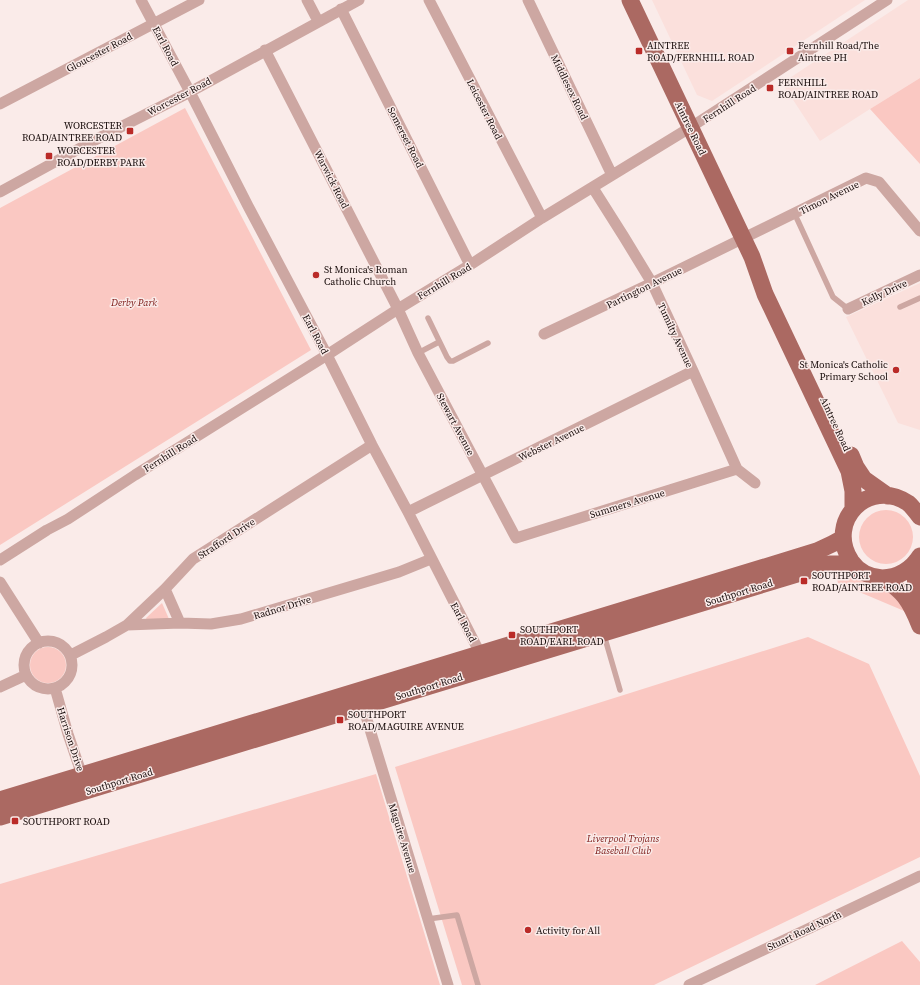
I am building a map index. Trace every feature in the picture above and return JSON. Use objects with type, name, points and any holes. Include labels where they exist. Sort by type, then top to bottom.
[{"type":"main road","name":"Aintree Road","points":[[630,0],[744,239],[765,294],[849,471],[853,491],[853,509]]},
{"type":"main road","name":"Aintree Road","points":[[752,257],[774,290],[856,467],[864,479],[888,496]]},
{"type":"main road","points":[[858,569],[846,554],[843,545],[844,524],[848,515],[853,509],[866,500],[879,496],[888,496],[899,498],[914,504],[914,509],[920,517]]},
{"type":"main road","name":"Southport Road","points":[[0,817],[84,783],[361,698],[480,653],[817,551],[843,538]]},
{"type":"main road","points":[[884,578],[903,573],[919,558]]},
{"type":"main road","points":[[919,558],[915,578],[916,591],[920,600]]},
{"type":"main road","name":"Southport Road","points":[[361,698],[487,669],[830,564],[840,564],[858,569],[875,577],[884,578]]},
{"type":"main road","points":[[884,578],[904,596],[912,607],[920,626]]},
{"type":"main road","name":"Southport Road","points":[[0,800],[84,783]]},
{"type":"street","name":"Earl Road","points":[[141,0],[327,355],[487,669]]},
{"type":"street","name":"Gloucester Road","points":[[0,104],[199,0]]},
{"type":"street","points":[[306,0],[318,21]]},
{"type":"street","name":"Worcester Road","points":[[0,192],[95,140],[190,92],[359,0]]},
{"type":"street","name":"Leicester Road","points":[[429,0],[542,218]]},
{"type":"street","name":"Middlesex Road","points":[[528,0],[612,175]]},
{"type":"street","name":"Fernhill Road","points":[[0,560],[47,530],[68,519],[135,475],[470,265],[542,218],[691,127],[887,0]]},
{"type":"street","name":"Somerset Road","points":[[341,9],[470,265]]},
{"type":"street","name":"Warwick Road","points":[[265,50],[398,309]]},
{"type":"street","name":"Timon Avenue","points":[[744,239],[866,178],[879,182],[920,231]]},
{"type":"street","name":"Tumilty Avenue","points":[[592,188],[652,283],[737,469],[755,483]]},
{"type":"street","name":"Partington Avenue","points":[[544,334],[744,239]]},
{"type":"street","name":"Kelly Drive","points":[[848,309],[920,275]]},
{"type":"street","name":"Stewart Avenue","points":[[398,309],[418,352],[516,538]]},
{"type":"street","name":"Webster Avenue","points":[[408,512],[693,371]]},
{"type":"street","name":"Strafford Drive","points":[[71,655],[127,625],[165,589],[193,559],[372,445]]},
{"type":"street","name":"Summers Avenue","points":[[516,538],[737,469]]},
{"type":"street","name":"Radnor Drive","points":[[127,625],[180,623],[211,624],[241,619],[399,572],[431,559]]},
{"type":"street","points":[[0,582],[39,642]]},
{"type":"street","points":[[165,589],[180,623]]},
{"type":"street","points":[[39,642],[55,642],[62,645],[71,655],[72,672],[65,683],[55,688],[43,688],[32,683],[26,675],[25,660],[31,648],[39,642]]},
{"type":"street","points":[[0,687],[26,675]]},
{"type":"street","name":"Harrison Drive","points":[[55,688],[84,783]]},
{"type":"street","name":"Maguire Avenue","points":[[361,698],[448,985]]},
{"type":"street","name":"Stuart Road North","points":[[689,985],[920,876]]},
{"type":"lane","points":[[790,216],[796,217],[833,297],[848,309]]},
{"type":"lane","points":[[900,307],[920,298]]},
{"type":"lane","points":[[428,318],[450,361],[453,361],[488,343]]},
{"type":"lane","points":[[418,352],[439,342]]},
{"type":"lane","points":[[603,633],[620,690]]},
{"type":"lane","points":[[428,919],[456,914],[478,985]]},
{"type":"shaded area","points":[[652,0],[865,0],[712,101],[697,95]]},
{"type":"shaded area","points":[[908,0],[920,0],[920,78],[820,141],[782,83]]},
{"type":"shaded area","name":"St Monica's Catholic Primary School","points":[[920,283],[920,430],[898,423],[846,317]]},
{"type":"green space","points":[[920,78],[920,164],[870,109]]},
{"type":"green space","name":"Derby Park","points":[[185,108],[311,350],[0,545],[0,208]]},
{"type":"green space","points":[[886,510],[896,512],[905,518],[911,527],[913,537],[911,547],[905,556],[896,562],[886,564],[876,562],[867,556],[861,547],[859,537],[861,527],[867,518],[876,512]]},
{"type":"green space","points":[[835,572],[846,572],[887,590],[909,613],[838,583]]},
{"type":"green space","points":[[162,603],[169,619],[147,620],[146,618]]},
{"type":"green space","name":"Liverpool Trojans Baseball Club","points":[[808,637],[869,664],[920,776],[920,857],[654,985],[462,985],[395,767]]},
{"type":"green space","points":[[52,647],[61,652],[65,658],[65,672],[61,678],[52,683],[44,683],[35,678],[31,672],[30,661],[35,652],[41,648]]},
{"type":"green space","points":[[376,774],[440,985],[0,985],[0,884]]},
{"type":"green space","points":[[902,941],[920,962],[920,985],[815,985]]},
{"type":"place","name":"AINTREE ROAD/FERNHILL ROAD","points":[[639,51]]},
{"type":"place","name":"Fernhill Road/The Aintree PH","points":[[790,51]]},
{"type":"place","name":"FERNHILL ROAD/AINTREE ROAD","points":[[770,88]]},
{"type":"place","name":"WORCESTER ROAD/AINTREE ROAD","points":[[130,131]]},
{"type":"place","name":"WORCESTER ROAD/DERBY PARK","points":[[49,156]]},
{"type":"place","name":"St Monica's Roman Catholic Church","points":[[316,275]]},
{"type":"place","name":"St Monica's Catholic Primary School","points":[[896,370]]},
{"type":"place","name":"SOUTHPORT ROAD/AINTREE ROAD","points":[[804,581]]},
{"type":"place","name":"SOUTHPORT ROAD/EARL ROAD","points":[[512,635]]},
{"type":"place","name":"SOUTHPORT ROAD/MAGUIRE AVENUE","points":[[340,720]]},
{"type":"place","name":"SOUTHPORT ROAD","points":[[15,821]]},
{"type":"place","name":"Activity for All","points":[[528,930]]}]
